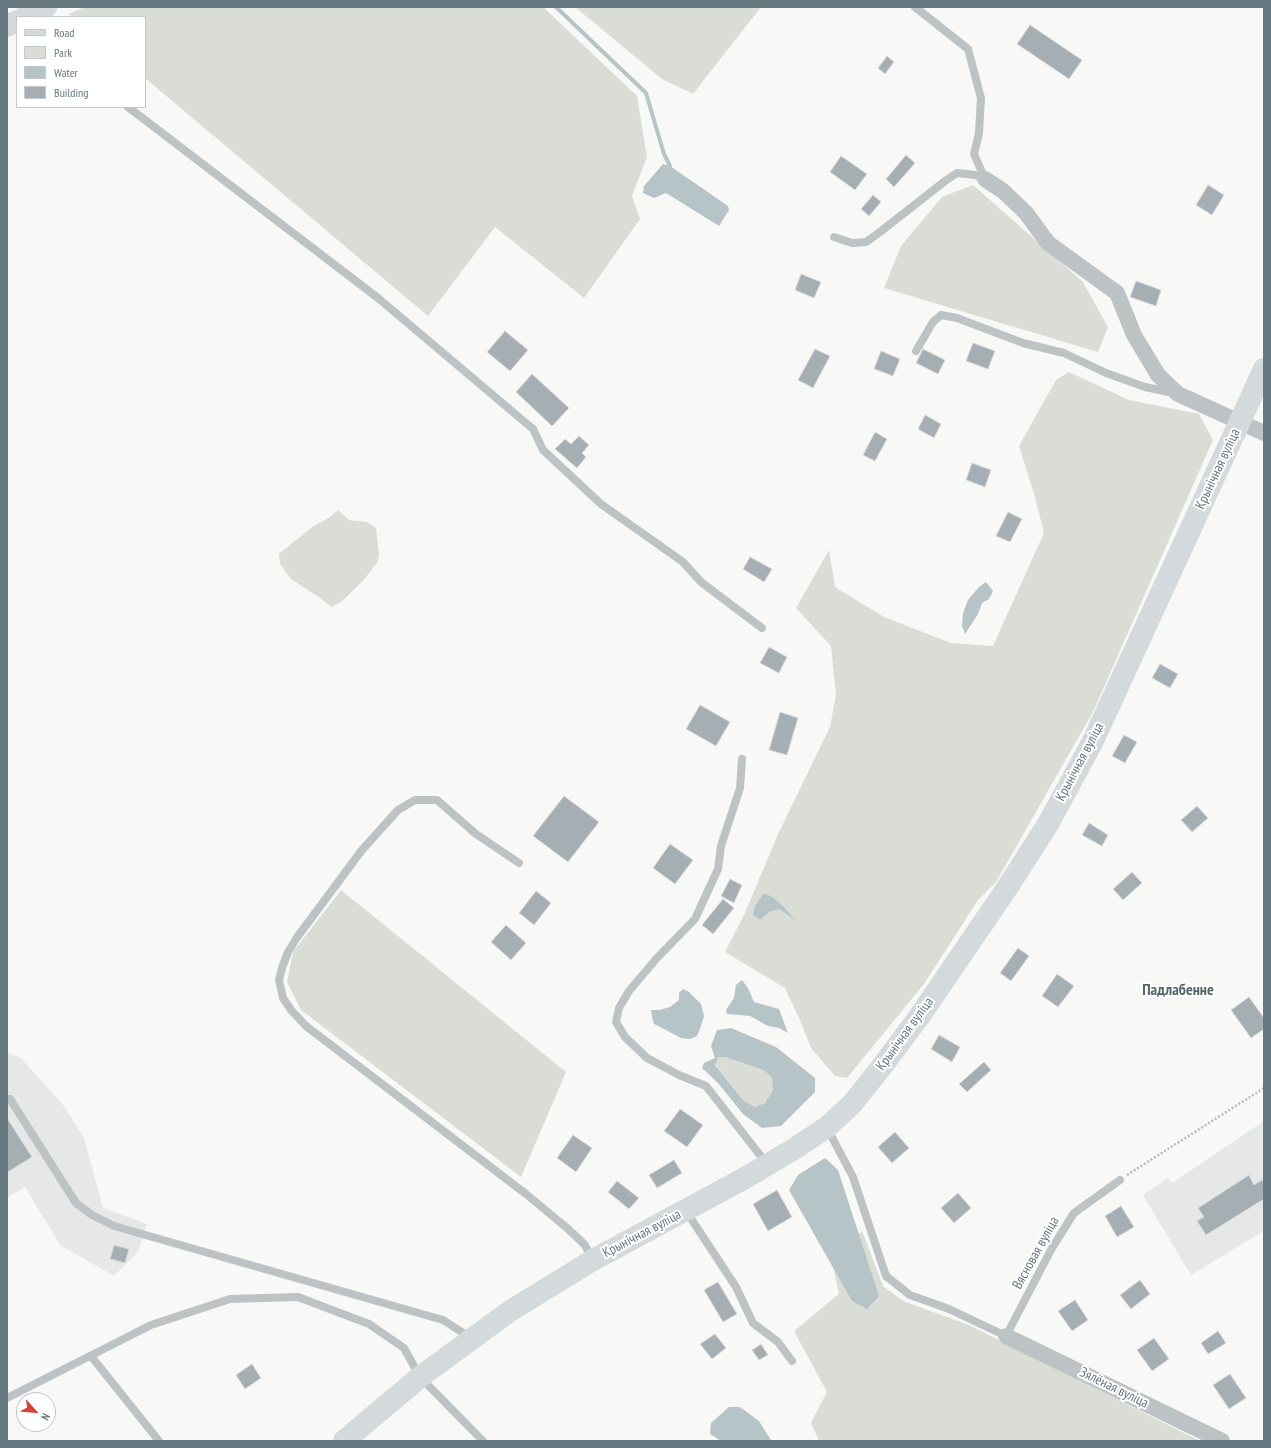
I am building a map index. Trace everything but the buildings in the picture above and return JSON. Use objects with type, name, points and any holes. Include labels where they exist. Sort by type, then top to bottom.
[{"type":"street","points":[[27,16],[46,7]]},
{"type":"street","points":[[7,26],[16,22]]},
{"type":"street","name":"Крынічная вуліца","points":[[986,179],[1003,191],[1026,213],[1048,243],[1117,293],[1134,335],[1158,376],[1178,394],[1239,422]]},
{"type":"street","name":"Крынічная вуліца","points":[[344,1441],[420,1377],[510,1311],[593,1260],[768,1165],[827,1127],[852,1104],[919,1017],[1007,888],[1048,824],[1093,741],[1264,369]]},
{"type":"street","points":[[1239,422],[1264,434]]},
{"type":"street","name":"Зялёная вуліца","points":[[1006,1336],[1222,1441]]},
{"type":"lane","points":[[915,7],[968,49],[981,98],[979,133],[974,154],[986,179]]},
{"type":"lane","points":[[129,108],[378,298],[533,429],[543,450],[602,504],[683,562],[701,582],[762,628]]},
{"type":"lane","points":[[834,237],[852,243],[866,242],[957,173],[975,174],[986,179]]},
{"type":"lane","points":[[916,351],[933,322],[941,315],[958,318],[1023,343],[1064,353],[1144,388],[1178,394]]},
{"type":"lane","points":[[742,759],[740,788],[721,846],[718,869],[695,919],[657,958],[629,991],[619,1008],[616,1022],[625,1037],[647,1058],[679,1075],[706,1086],[768,1165]]},
{"type":"lane","points":[[519,863],[476,834],[437,800],[415,800],[398,810],[357,857],[291,946],[282,968],[280,980],[283,998],[291,1010],[306,1026],[526,1194],[584,1244],[593,1260]]},
{"type":"lane","points":[[10,1099],[76,1203],[92,1215],[114,1226],[444,1320],[472,1339]]},
{"type":"lane","points":[[827,1127],[853,1177],[886,1276],[910,1295],[949,1309],[1006,1336]]},
{"type":"lane","name":"Вясновая вуліца","points":[[1006,1336],[1052,1248],[1074,1213],[1120,1180]]},
{"type":"lane","points":[[686,1210],[736,1287],[754,1323],[778,1342],[792,1361]]},
{"type":"lane","points":[[7,1398],[151,1325],[230,1299],[298,1297],[369,1324],[404,1348],[420,1377],[483,1441]]},
{"type":"lane","points":[[91,1356],[159,1441]]},
{"type":"path","points":[[1120,1180],[1264,1088]]},
{"type":"shaded area","points":[[7,1052],[21,1058],[64,1106],[84,1138],[103,1208],[147,1224],[138,1252],[114,1276],[60,1245],[25,1187],[7,1198]]},
{"type":"shaded area","points":[[1264,1121],[1264,1231],[1191,1275],[1143,1195],[1168,1178],[1172,1183]]},
{"type":"green space","points":[[85,7],[543,7],[637,96],[647,157],[632,196],[640,219],[584,298],[495,227],[428,316],[146,79],[146,16],[71,16],[69,14]]},
{"type":"green space","points":[[575,7],[761,7],[693,94],[662,79]]},
{"type":"green space","points":[[973,185],[1083,282],[1108,327],[1098,352],[884,288],[901,246],[942,197]]},
{"type":"green space","points":[[1069,372],[1129,400],[1199,414],[1213,440],[1093,712],[996,882],[978,900],[924,984],[847,1078],[835,1076],[811,1048],[785,988],[725,952],[744,915],[779,832],[830,727],[836,695],[831,646],[796,608],[829,550],[835,587],[884,617],[951,643],[993,646],[1044,533],[1035,497],[1019,446],[1056,380]]},
{"type":"green space","points":[[338,510],[349,520],[367,522],[376,528],[379,555],[377,563],[362,582],[342,601],[332,607],[291,579],[280,564],[279,554],[312,527],[330,517]]},
{"type":"green space","points":[[341,890],[566,1072],[521,1177],[301,1010],[287,982],[293,952]]},
{"type":"green space","points":[[717,1057],[725,1057],[763,1070],[773,1077],[773,1090],[765,1103],[755,1107],[744,1101],[715,1064]]},
{"type":"green space","points":[[862,1231],[883,1286],[903,1301],[969,1325],[1200,1441],[819,1441],[811,1423],[827,1392],[794,1331],[839,1294],[830,1252],[854,1240]]},
{"type":"water","points":[[663,164],[670,166],[728,206],[729,210],[719,226],[666,193],[654,198],[643,193],[644,186]]},
{"type":"water","points":[[986,582],[993,591],[989,599],[982,603],[978,614],[965,634],[962,626],[963,613],[968,600],[979,587]]},
{"type":"water","points":[[764,893],[774,898],[795,920],[779,909],[769,912],[760,920],[753,915],[755,906]]},
{"type":"water","points":[[742,980],[748,988],[754,1002],[779,1009],[788,1033],[779,1028],[768,1026],[750,1016],[727,1014],[726,1010],[734,998],[736,985]]},
{"type":"water","points":[[683,989],[689,992],[701,1004],[704,1016],[697,1036],[690,1039],[681,1038],[654,1024],[651,1010],[660,1010],[670,1007],[679,1000],[679,993]]},
{"type":"water","points":[[731,1028],[776,1047],[815,1078],[815,1092],[781,1126],[762,1128],[743,1114],[718,1083],[702,1068],[704,1063],[715,1058],[711,1046],[717,1030]],"holes":[[[718,1057],[725,1057],[763,1070],[772,1077],[773,1090],[765,1103],[755,1107],[744,1101],[715,1065]]]},
{"type":"water","points":[[825,1158],[838,1170],[879,1296],[867,1309],[852,1301],[789,1190],[798,1175]]},
{"type":"water","points":[[729,1407],[740,1407],[759,1421],[771,1440],[721,1441],[710,1434],[711,1423]]},
{"type":"waterway","points":[[556,7],[646,93],[664,154],[670,166]]},
{"type":"district","name":"Падлабенне","points":[[1178,990]]}]
